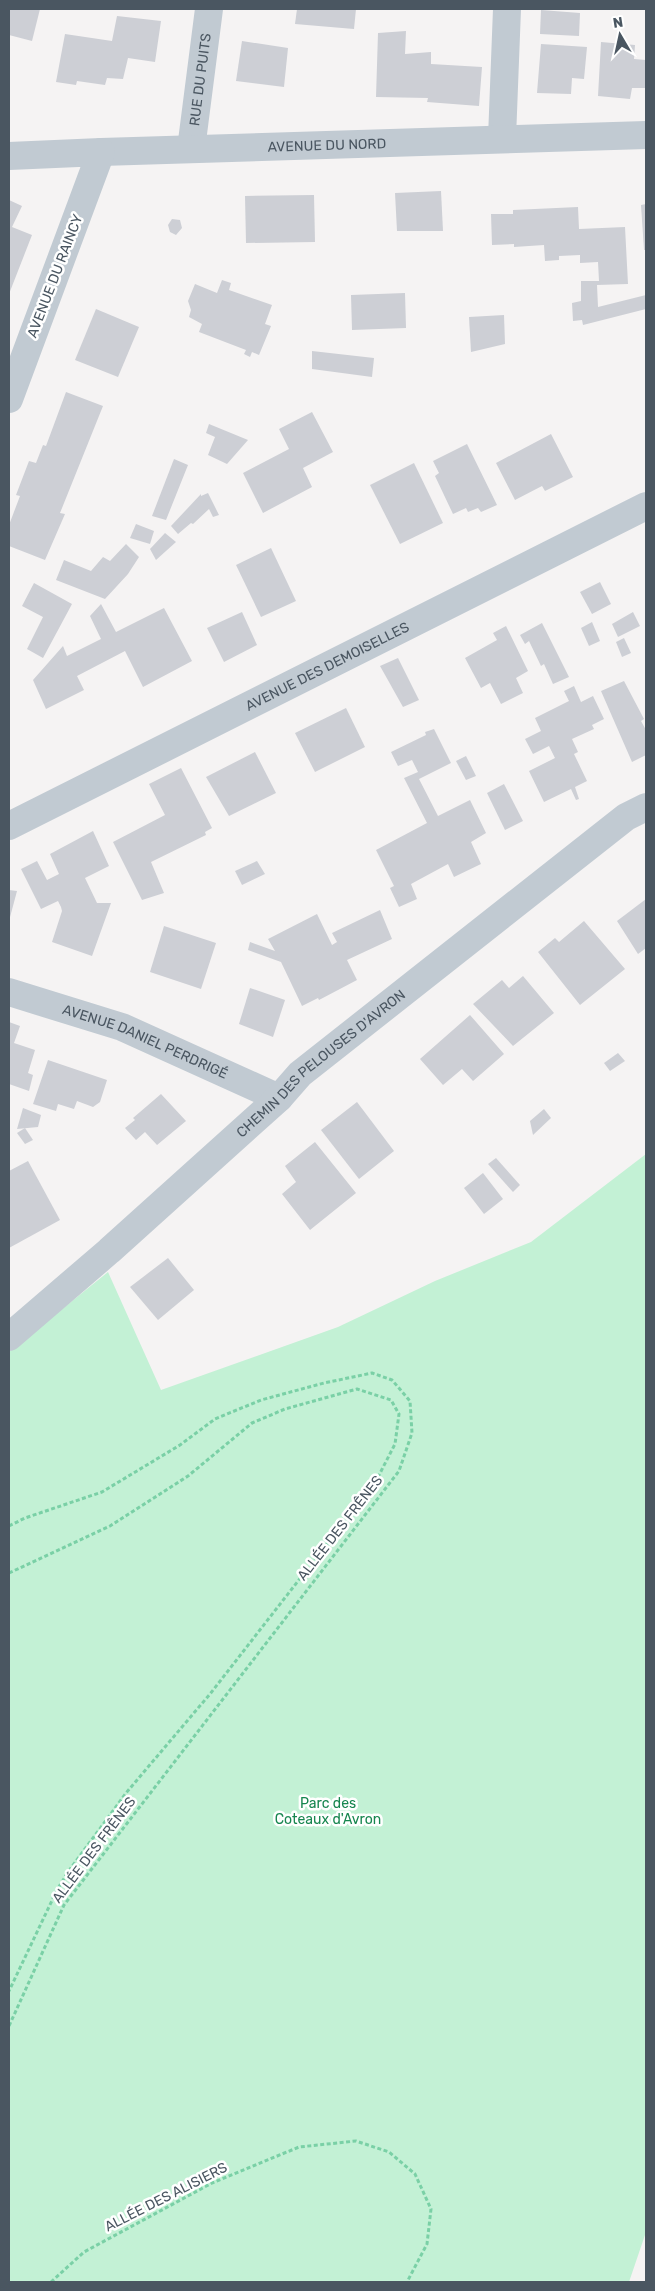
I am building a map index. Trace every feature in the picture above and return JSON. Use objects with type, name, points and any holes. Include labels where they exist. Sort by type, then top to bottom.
[{"type":"street","name":"RUE DU PUITS","points":[[191,149],[209,9]]},
{"type":"street","points":[[502,138],[507,9]]},
{"type":"street","name":"AVENUE DU NORD","points":[[9,156],[646,134]]},
{"type":"street","name":"AVENUE DU RAINCY","points":[[9,399],[101,152]]},
{"type":"street","name":"AVENUE DES DEMOISELLES","points":[[9,826],[646,506]]},
{"type":"street","name":"CHEMIN DES PELOUSES D'AVRON","points":[[9,1337],[109,1251],[279,1098],[300,1074],[626,817],[646,807]]},
{"type":"street","name":"AVENUE DANIEL PERDRIGÉ","points":[[9,992],[122,1027],[279,1098]]},
{"type":"path","name":"ALLÉE DES FRÊNES","points":[[9,1526],[25,1518],[102,1492],[180,1445],[215,1419],[261,1400],[324,1383],[372,1373],[392,1380],[410,1401],[412,1433],[399,1471],[64,1905],[9,2026]]},
{"type":"path","name":"ALLÉE DES FRÊNES","points":[[9,1573],[110,1526],[188,1476],[252,1423],[285,1409],[357,1389],[376,1393],[390,1400],[399,1414],[395,1444],[376,1481],[210,1694],[126,1793],[68,1872],[57,1890],[9,1992]]},
{"type":"path","name":"ALLÉE DES ALISIERS","points":[[51,2282],[84,2252],[212,2183],[299,2147],[356,2141],[389,2152],[415,2174],[431,2209],[427,2244],[406,2282]]},
{"type":"green space","name":"Parc des Coteaux d'Avron","points":[[646,1154],[646,2232],[629,2282],[9,2282],[9,1352],[108,1272],[161,1390],[338,1327],[435,1281],[531,1242]]},
{"type":"building","points":[[9,9],[40,9],[32,41],[9,35]]},
{"type":"building","points":[[297,9],[356,9],[354,29],[295,24]]},
{"type":"building","points":[[541,10],[580,13],[579,36],[540,34]]},
{"type":"building","points":[[117,16],[161,21],[155,62],[128,58],[123,79],[107,78],[105,85],[77,81],[76,85],[56,82],[65,34],[112,41]]},
{"type":"building","points":[[406,31],[405,54],[431,52],[431,64],[482,67],[479,106],[427,102],[428,98],[376,97],[378,33]]},
{"type":"building","points":[[242,41],[288,48],[284,87],[236,81]]},
{"type":"building","points":[[601,42],[635,45],[634,59],[646,60],[646,88],[632,88],[630,99],[598,96]]},
{"type":"building","points":[[541,44],[587,47],[584,79],[572,78],[571,94],[537,93]]},
{"type":"building","points":[[441,191],[443,231],[397,231],[395,193]]},
{"type":"building","points":[[314,195],[315,242],[246,243],[245,196]]},
{"type":"building","points":[[9,200],[22,206],[12,227],[32,235],[9,294]]},
{"type":"building","points":[[646,204],[646,250],[644,250],[641,205]]},
{"type":"building","points":[[578,207],[579,229],[625,227],[628,284],[597,285],[598,307],[646,295],[646,309],[583,325],[582,320],[573,321],[572,303],[581,301],[581,281],[599,281],[598,262],[580,263],[580,255],[559,256],[559,260],[545,261],[544,245],[514,247],[514,244],[492,245],[491,214],[513,214],[513,210]]},
{"type":"building","points":[[172,219],[180,220],[182,228],[176,235],[170,232],[168,225]]},
{"type":"building","points":[[222,280],[231,283],[229,290],[272,305],[265,324],[271,326],[259,355],[252,352],[250,357],[244,354],[246,350],[199,332],[202,324],[189,317],[191,310],[188,301],[195,284],[217,293]]},
{"type":"building","points":[[405,293],[406,328],[352,330],[351,295]]},
{"type":"building","points":[[96,309],[139,327],[118,377],[75,360]]},
{"type":"building","points":[[504,315],[505,344],[471,352],[469,317]]},
{"type":"building","points":[[312,351],[374,358],[372,377],[312,369]]},
{"type":"building","points":[[66,392],[103,406],[60,513],[65,514],[45,560],[9,546],[9,525],[20,496],[16,495],[29,461],[36,463],[43,445],[46,446]]},
{"type":"building","points":[[312,412],[333,452],[303,468],[312,487],[263,513],[243,473],[289,449],[279,429]]},
{"type":"building","points":[[209,424],[248,440],[227,464],[208,455],[215,437],[206,433]]},
{"type":"building","points":[[551,434],[573,477],[545,491],[542,486],[515,500],[496,463]]},
{"type":"building","points":[[467,444],[497,505],[481,512],[478,508],[468,512],[466,508],[453,514],[435,476],[439,473],[433,461]]},
{"type":"building","points":[[174,459],[188,465],[166,520],[152,516]]},
{"type":"building","points":[[414,463],[443,523],[400,544],[370,485]]},
{"type":"building","points":[[208,493],[219,515],[213,517],[209,509],[193,524],[191,523],[178,534],[171,526],[201,494],[201,496]]},
{"type":"building","points":[[136,524],[154,531],[150,544],[130,538]]},
{"type":"building","points":[[165,533],[176,542],[156,560],[150,549]]},
{"type":"building","points":[[126,544],[139,557],[128,574],[105,599],[56,580],[64,560],[91,571],[103,557],[110,561]]},
{"type":"building","points":[[271,548],[296,601],[261,617],[236,565]]},
{"type":"building","points":[[600,582],[611,604],[592,614],[580,592]]},
{"type":"building","points":[[34,583],[72,604],[43,658],[27,649],[43,617],[22,606]]},
{"type":"building","points":[[101,604],[116,632],[164,608],[192,661],[143,687],[125,651],[77,676],[84,690],[46,709],[33,680],[63,646],[67,656],[101,639],[90,616]]},
{"type":"building","points":[[242,612],[257,645],[224,662],[207,628]]},
{"type":"building","points":[[633,612],[640,626],[618,637],[612,624]]},
{"type":"building","points":[[592,622],[600,641],[589,646],[581,628]]},
{"type":"building","points":[[542,623],[569,677],[553,684],[544,664],[541,666],[529,641],[525,644],[520,635]]},
{"type":"building","points":[[506,626],[528,671],[516,678],[523,693],[501,704],[490,683],[481,688],[465,658],[497,640],[493,633]]},
{"type":"building","points":[[624,638],[631,653],[622,657],[616,642]]},
{"type":"building","points":[[398,658],[419,700],[403,707],[380,666]]},
{"type":"building","points":[[624,681],[644,719],[641,721],[646,730],[646,755],[632,762],[601,691]]},
{"type":"building","points":[[574,686],[581,702],[593,696],[604,719],[592,725],[594,729],[572,739],[578,752],[574,754],[587,781],[575,787],[579,799],[576,800],[571,789],[544,802],[529,771],[555,758],[549,746],[533,754],[525,739],[541,731],[535,718],[569,701],[564,691]]},
{"type":"building","points":[[346,708],[365,747],[315,772],[295,733]]},
{"type":"building","points":[[434,729],[451,763],[419,779],[438,816],[470,800],[486,833],[471,842],[481,864],[454,877],[448,864],[411,884],[417,899],[399,907],[390,888],[394,886],[376,850],[427,823],[404,778],[418,772],[412,760],[398,766],[391,752],[426,735],[425,732]]},
{"type":"building","points":[[255,752],[276,793],[229,816],[206,777]]},
{"type":"building","points":[[466,756],[476,776],[466,780],[456,761]]},
{"type":"building","points":[[181,768],[212,828],[205,832],[206,835],[151,862],[164,893],[142,900],[113,842],[165,815],[149,784]]},
{"type":"building","points":[[504,784],[523,821],[505,830],[487,793]]},
{"type":"building","points":[[93,831],[109,866],[85,878],[97,903],[111,903],[92,956],[52,942],[62,911],[61,907],[58,901],[41,909],[21,869],[37,861],[47,880],[59,874],[50,854]]},
{"type":"building","points":[[257,861],[265,874],[242,885],[235,871]]},
{"type":"building","points":[[9,890],[17,891],[9,921]]},
{"type":"building","points":[[646,899],[646,948],[638,954],[617,921]]},
{"type":"building","points":[[380,910],[392,939],[347,960],[357,980],[319,1000],[318,998],[302,1006],[281,962],[248,950],[250,942],[275,951],[268,939],[317,914],[332,945],[337,942],[332,933]]},
{"type":"building","points":[[584,921],[625,969],[580,1005],[538,952],[555,938],[559,942]]},
{"type":"building","points":[[164,926],[216,943],[201,989],[150,972]]},
{"type":"building","points":[[523,976],[554,1013],[513,1046],[473,1004],[502,980],[509,988]]},
{"type":"building","points":[[250,988],[285,1000],[273,1037],[239,1024]]},
{"type":"building","points":[[470,1015],[504,1054],[473,1081],[462,1069],[443,1085],[420,1059]]},
{"type":"building","points":[[9,1022],[20,1026],[14,1043],[35,1050],[28,1073],[33,1075],[29,1091],[9,1084]]},
{"type":"building","points":[[618,1053],[625,1061],[610,1071],[604,1063]]},
{"type":"building","points":[[48,1060],[107,1080],[100,1102],[93,1107],[77,1101],[74,1109],[58,1104],[56,1111],[33,1104]]},
{"type":"building","points":[[161,1094],[186,1121],[157,1145],[145,1132],[136,1140],[125,1128],[135,1120],[133,1118]]},
{"type":"building","points":[[357,1102],[394,1151],[359,1179],[321,1130]]},
{"type":"building","points":[[23,1108],[41,1115],[38,1127],[17,1129]]},
{"type":"building","points":[[544,1109],[551,1118],[533,1135],[530,1121]]},
{"type":"building","points":[[25,1128],[33,1140],[25,1144],[17,1133]]},
{"type":"building","points":[[315,1142],[356,1193],[310,1230],[282,1194],[296,1182],[285,1166]]},
{"type":"building","points":[[496,1158],[520,1185],[513,1192],[488,1164]]},
{"type":"building","points":[[28,1161],[60,1220],[9,1248],[9,1171]]},
{"type":"building","points":[[483,1173],[503,1199],[484,1214],[464,1188]]},
{"type":"building","points":[[168,1258],[194,1290],[158,1320],[130,1287]]}]
